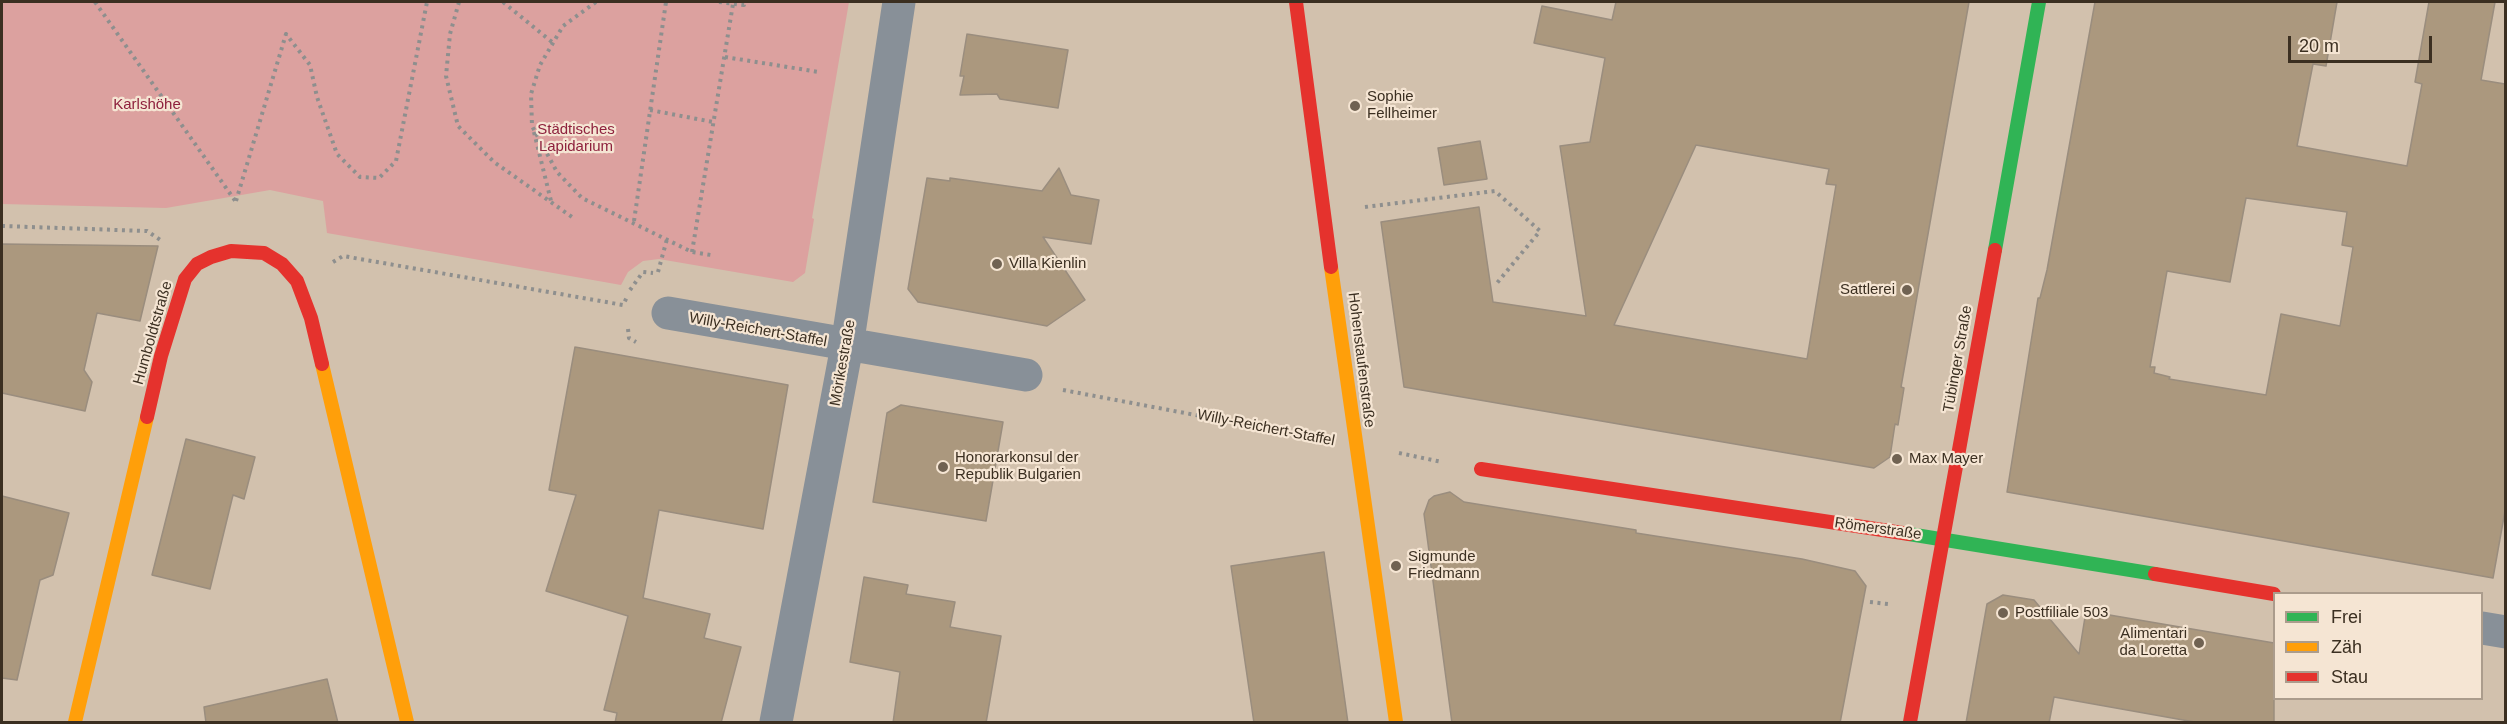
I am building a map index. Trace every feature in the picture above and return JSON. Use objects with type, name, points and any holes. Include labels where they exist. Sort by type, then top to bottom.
[{"type":"street","name":"Mörikestraße","points":[[776,723],[847,346],[899,2]]},
{"type":"street","name":"Hohenstaufenstraße","points":[[1296,2],[1326,212],[1355,445],[1396,723]]},
{"type":"street","name":"Tübinger Straße","points":[[1910,723],[2039,2]]},
{"type":"street","name":"Humboldtstraße","points":[[75,723],[161,356],[185,279],[197,264],[211,257],[231,251],[243,251],[264,253],[282,264],[297,281],[311,318],[407,723]]},
{"type":"street","name":"Willy-Reichert-Staffel","points":[[668,313],[847,346],[1026,375]]},
{"type":"street","name":"Römerstraße","points":[[1481,469],[1943,539],[2273,594]]},
{"type":"street","points":[[2483,628],[2505,632]]},
{"type":"path","points":[[95,2],[210,165]]},
{"type":"path","points":[[236,201],[286,34],[310,64],[317,97],[337,154],[360,177],[379,178],[396,161],[427,2]]},
{"type":"path","points":[[459,2],[450,34],[446,76],[458,126],[494,162],[572,217]]},
{"type":"path","points":[[503,2],[552,42]]},
{"type":"path","points":[[551,201],[532,126],[531,94],[540,65],[563,26],[596,2]]},
{"type":"path","points":[[634,221],[666,2]]},
{"type":"path","points":[[719,2],[744,5],[744,2]]},
{"type":"path","points":[[692,252],[733,4]]},
{"type":"path","points":[[725,57],[819,72]]},
{"type":"path","points":[[650,110],[713,122]]},
{"type":"path","points":[[532,126],[557,172],[582,198],[634,221],[692,252],[711,255]]},
{"type":"path","points":[[1326,212],[1495,191],[1540,231],[1497,283]]},
{"type":"path","points":[[2,226],[147,231]]},
{"type":"path","points":[[657,273],[667,238]]},
{"type":"path","points":[[343,256],[623,305],[633,285],[643,272]]},
{"type":"path","name":"Willy-Reichert-Staffel","points":[[1062,390],[1481,469]]},
{"type":"green space","name":"Städtisches Lapidarium","points":[[2,2],[849,2],[812,218],[814,219],[805,273],[793,282],[659,259],[643,261],[628,272],[621,285],[327,233],[323,201],[270,190],[166,208],[2,204]]},
{"type":"building","points":[[1616,2],[1969,2],[1901,387],[1904,388],[1898,425],[1895,424],[1890,457],[1874,468],[1404,387],[1381,222],[1479,207],[1493,302],[1586,316],[1560,146],[1590,142],[1605,58],[1534,43],[1542,6],[1612,20]],"holes":[[[1696,145],[1829,169],[1826,184],[1836,185],[1807,359],[1614,325]]]},
{"type":"building","points":[[2095,2],[2337,2],[2326,66],[2313,64],[2297,146],[2407,166],[2422,84],[2415,82],[2429,2],[2495,2],[2481,80],[2505,84],[2505,511],[2493,578],[2007,492],[2038,298],[2040,298]],"holes":[[[2246,198],[2347,212],[2342,245],[2353,247],[2340,326],[2281,314],[2266,395],[2169,379],[2170,377],[2154,373],[2155,367],[2150,367],[2167,271],[2230,282]]]},
{"type":"building","points":[[967,34],[1068,50],[1058,108],[1000,99],[997,94],[960,95],[964,76],[960,76]]},
{"type":"building","points":[[1480,141],[1487,179],[1444,185],[1438,148]]},
{"type":"building","name":"Villa Kienlin","points":[[1059,168],[1071,195],[1099,200],[1091,244],[1043,237],[1085,300],[1047,326],[918,302],[908,289],[927,178],[950,181],[950,178],[1042,191]]},
{"type":"building","points":[[2,244],[158,246],[140,321],[97,313],[84,370],[92,382],[85,411],[2,393]]},
{"type":"building","points":[[575,347],[788,385],[763,529],[659,510],[643,598],[710,614],[704,638],[741,647],[721,723],[615,723],[617,713],[604,710],[628,616],[546,591],[576,495],[549,490]]},
{"type":"building","points":[[901,405],[1003,422],[986,521],[873,502],[887,413]]},
{"type":"building","points":[[186,439],[255,457],[244,499],[233,495],[210,589],[152,575]]},
{"type":"building","points":[[1450,492],[1464,502],[1636,530],[1636,533],[1802,559],[1855,571],[1866,586],[1840,723],[1452,723],[1424,514],[1429,500],[1434,496]]},
{"type":"building","points":[[2,496],[69,513],[53,575],[40,580],[17,680],[2,678]]},
{"type":"building","points":[[1324,552],[1348,723],[1254,723],[1231,566]]},
{"type":"building","points":[[864,577],[908,585],[906,594],[955,602],[950,627],[1001,636],[986,723],[893,723],[900,672],[850,662]]},
{"type":"building","points":[[2003,595],[2034,600],[2079,654],[2086,611],[2273,643],[2274,723],[2200,723],[2054,697],[2049,723],[1966,723],[1987,604]]},
{"type":"building","points":[[327,679],[338,723],[206,723],[204,707]]},
{"type":"traffic: fast","points":[[1995,250],[2039,2]]},
{"type":"traffic: fast","points":[[1909,534],[2155,574]]},
{"type":"traffic: slow","points":[[1331,267],[1396,722]]},
{"type":"traffic: slow","points":[[322,364],[407,722]]},
{"type":"traffic: slow","points":[[75,722],[147,417]]},
{"type":"traffic: jam","points":[[1296,2],[1331,267]]},
{"type":"traffic: jam","points":[[1910,722],[1995,250]]},
{"type":"traffic: jam","points":[[147,417],[161,356],[185,279],[197,264],[211,257],[231,251],[264,253],[282,264],[297,281],[311,318],[322,364]]},
{"type":"traffic: jam","points":[[1481,469],[1909,534]]},
{"type":"traffic: jam","points":[[2155,574],[2273,594]]},
{"type":"place","name":"Sophie Fellheimer","points":[[1355,106]]},
{"type":"place","name":"Villa Kienlin","points":[[997,264]]},
{"type":"place","name":"Sattlerei","points":[[1907,290]]},
{"type":"place","name":"Max Mayer","points":[[1897,459]]},
{"type":"place","name":"Honorarkonsul der Republik Bulgarien","points":[[943,467]]},
{"type":"place","name":"Sigmunde Friedmann","points":[[1396,566]]},
{"type":"place","name":"Postfiliale 503","points":[[2003,613]]},
{"type":"place","name":"Alimentari da Loretta","points":[[2199,643]]},
{"type":"park label","name":"Karlshöhe","points":[[147,105]]}]
